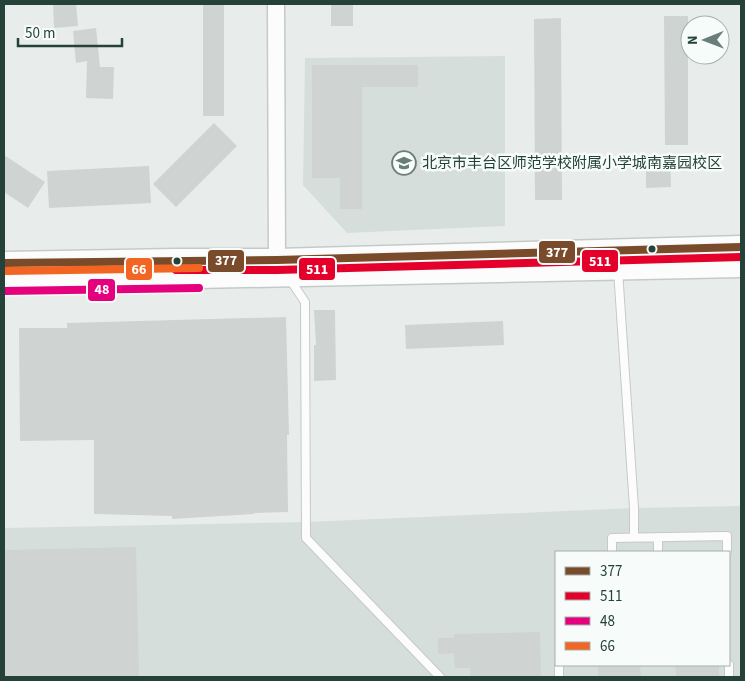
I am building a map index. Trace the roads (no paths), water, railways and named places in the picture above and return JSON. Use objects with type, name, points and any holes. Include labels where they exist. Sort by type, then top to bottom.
[{"type":"main road","points":[[4,281],[283,268],[618,259],[741,247]]},
{"type":"main road","points":[[618,259],[741,266]]},
{"type":"main road","points":[[4,263],[176,260],[283,268]]},
{"type":"street","points":[[276,4],[283,268]]},
{"type":"lane","points":[[618,259],[634,508],[634,537]]},
{"type":"lane","points":[[283,268],[305,302],[306,538],[440,677]]},
{"type":"lane","points":[[612,551],[612,538],[727,536],[727,551]]},
{"type":"lane","points":[[658,537],[658,551]]},
{"type":"place","name":"北京市丰台区师范学校附属小学城南嘉园校区","points":[[404,163]]}]
